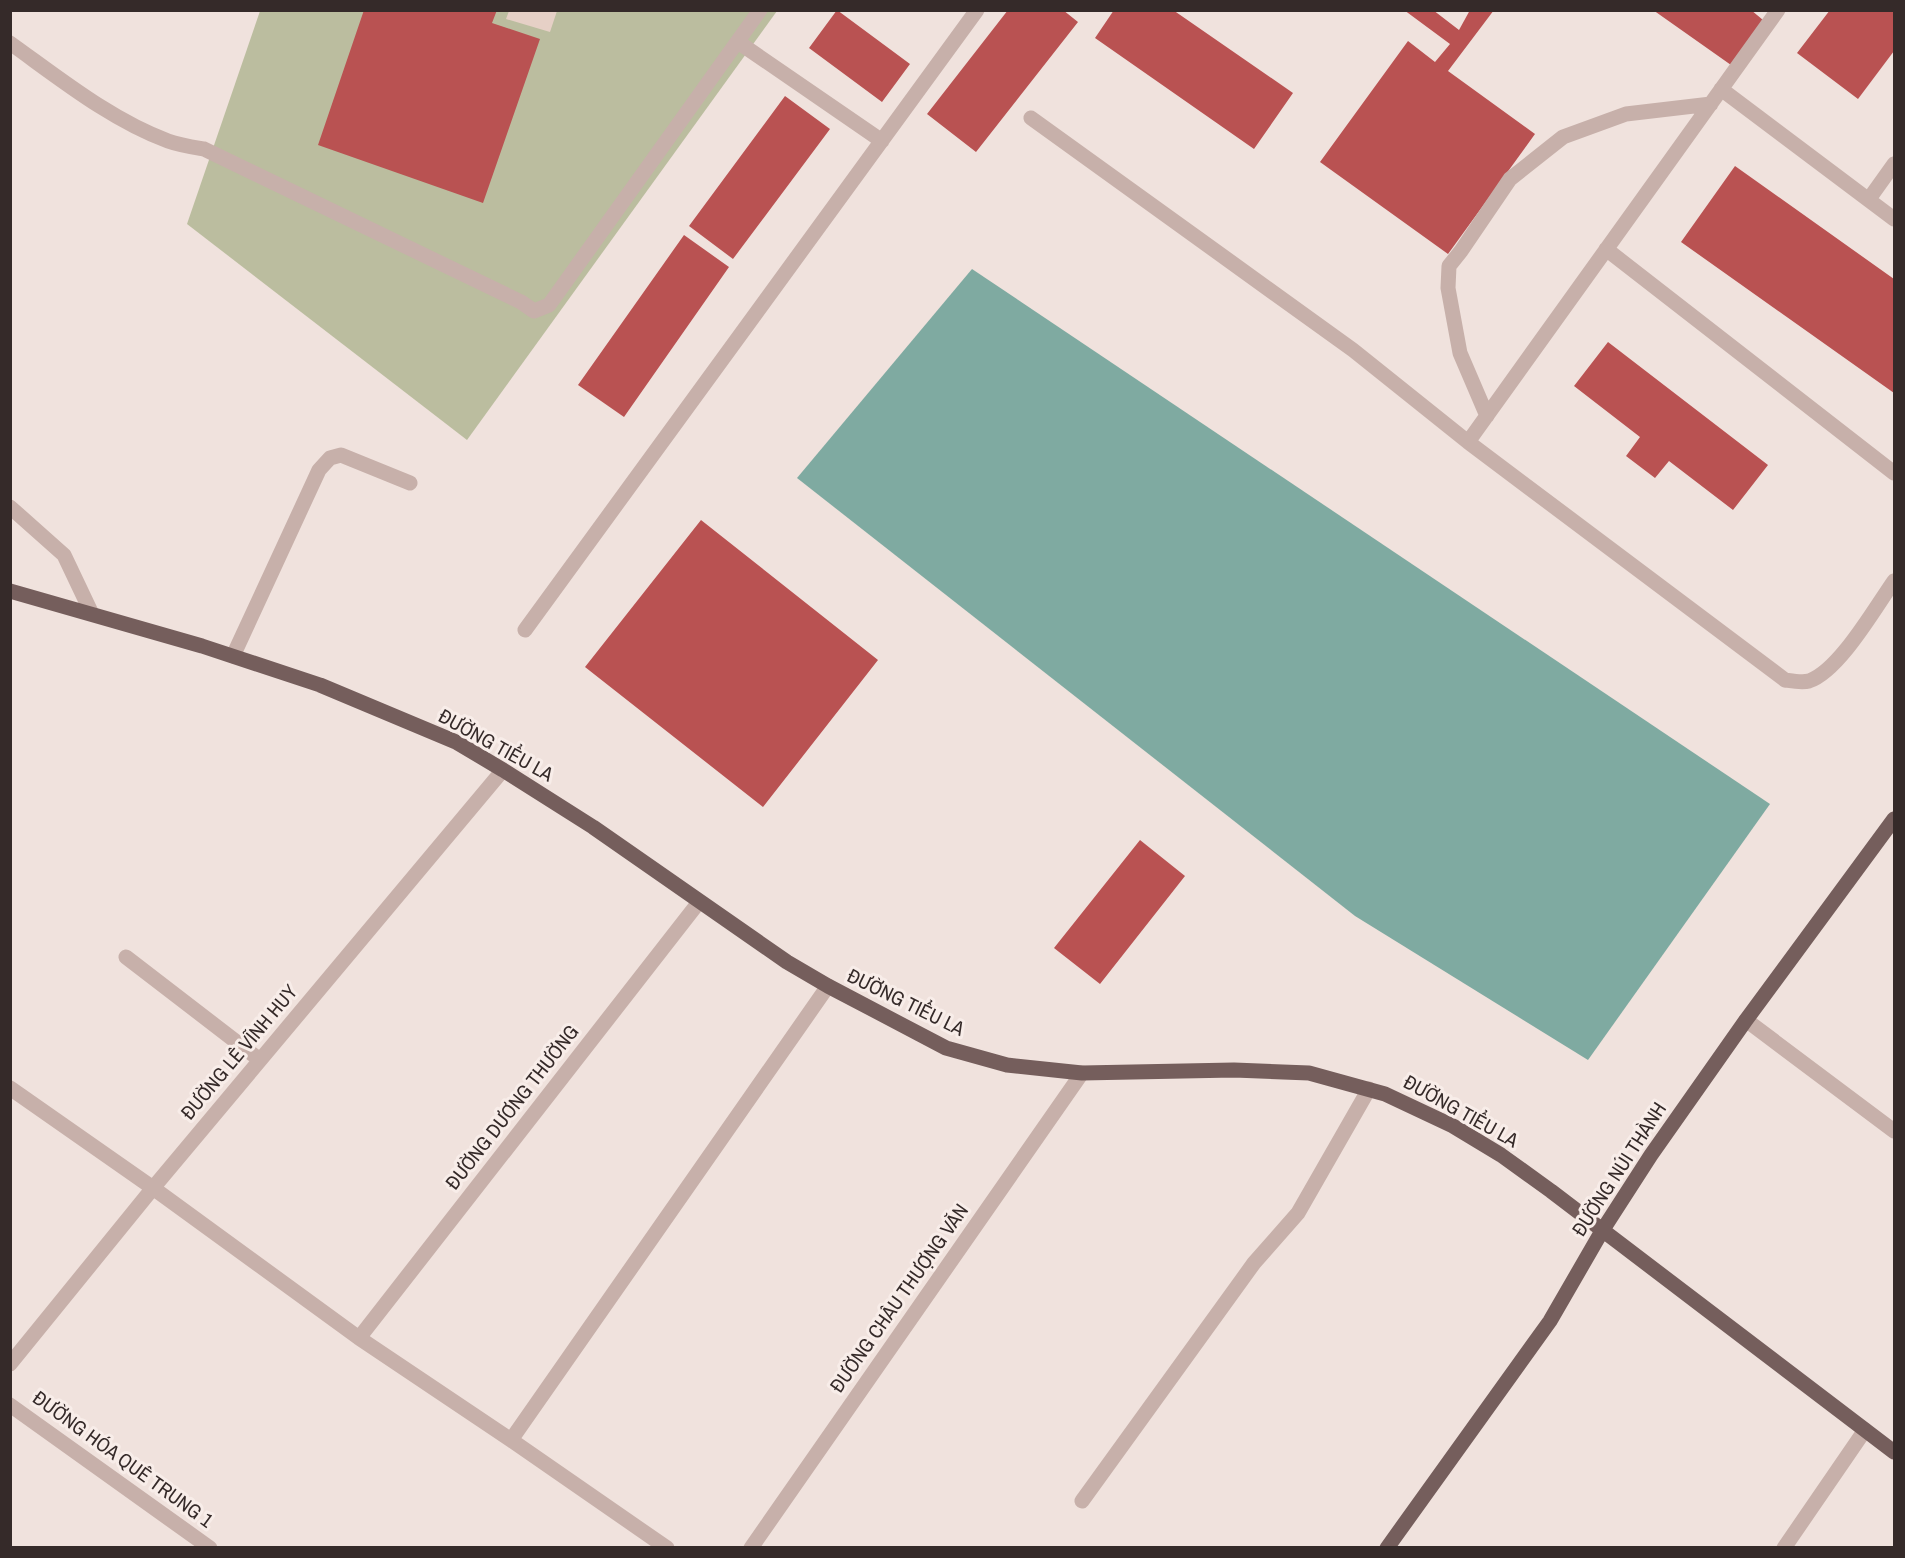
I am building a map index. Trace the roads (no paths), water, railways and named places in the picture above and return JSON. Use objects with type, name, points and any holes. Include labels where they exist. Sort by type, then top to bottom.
[{"type":"main road","name":"ĐƯỜNG TIỂU LA","points":[[10,591],[233,656],[320,686],[456,742],[593,827],[787,962],[946,1048],[1007,1065],[1082,1073],[1234,1070],[1309,1073],[1385,1094],[1453,1126],[1491,1149],[1551,1191],[1894,1452]]},
{"type":"main road","name":"ĐƯỜNG NÚI THÀNH","points":[[1387,1548],[1550,1321],[1602,1231],[1651,1155],[1746,1020],[1894,819]]},
{"type":"street","points":[[10,43],[89,99],[139,128],[169,142],[204,149],[521,302],[534,311],[549,305],[760,10]]},
{"type":"street","points":[[525,630],[977,10]]},
{"type":"street","points":[[1468,442],[1778,10]]},
{"type":"street","points":[[738,42],[882,141]]},
{"type":"street","points":[[1721,89],[1894,219]]},
{"type":"street","points":[[1487,416],[1460,353],[1448,288],[1449,266],[1510,179],[1563,137],[1626,114],[1711,104]]},
{"type":"street","points":[[1031,118],[1353,350],[1468,442],[1785,680],[1806,682],[1823,674],[1838,660],[1894,581]]},
{"type":"street","points":[[1869,199],[1894,164]]},
{"type":"street","points":[[1606,249],[1894,473]]},
{"type":"street","points":[[233,656],[319,470],[330,458],[341,455],[410,483]]},
{"type":"street","points":[[10,507],[64,555],[92,614]]},
{"type":"street","name":"ĐƯỜNG LÊ VĨNH HUY","points":[[10,1364],[153,1188],[503,770]]},
{"type":"street","name":"ĐƯỜNG DƯƠNG THƯỜNG","points":[[359,1338],[699,902]]},
{"type":"street","points":[[126,957],[260,1060]]},
{"type":"street","points":[[511,1440],[828,986]]},
{"type":"street","points":[[1746,1020],[1894,1131]]},
{"type":"street","name":"ĐƯỜNG CHÂU THƯỢNG VĂN","points":[[751,1548],[1082,1073]]},
{"type":"street","points":[[10,1088],[153,1188],[359,1338],[667,1548]]},
{"type":"street","points":[[1082,1501],[1254,1263],[1298,1213],[1369,1089]]},
{"type":"street","name":"ĐƯỜNG HÓA QUÊ TRUNG 1","points":[[10,1405],[210,1548]]},
{"type":"street","points":[[1784,1548],[1864,1430]]},
{"type":"water","points":[[972,269],[1770,804],[1588,1060],[1355,916],[797,478]]}]
